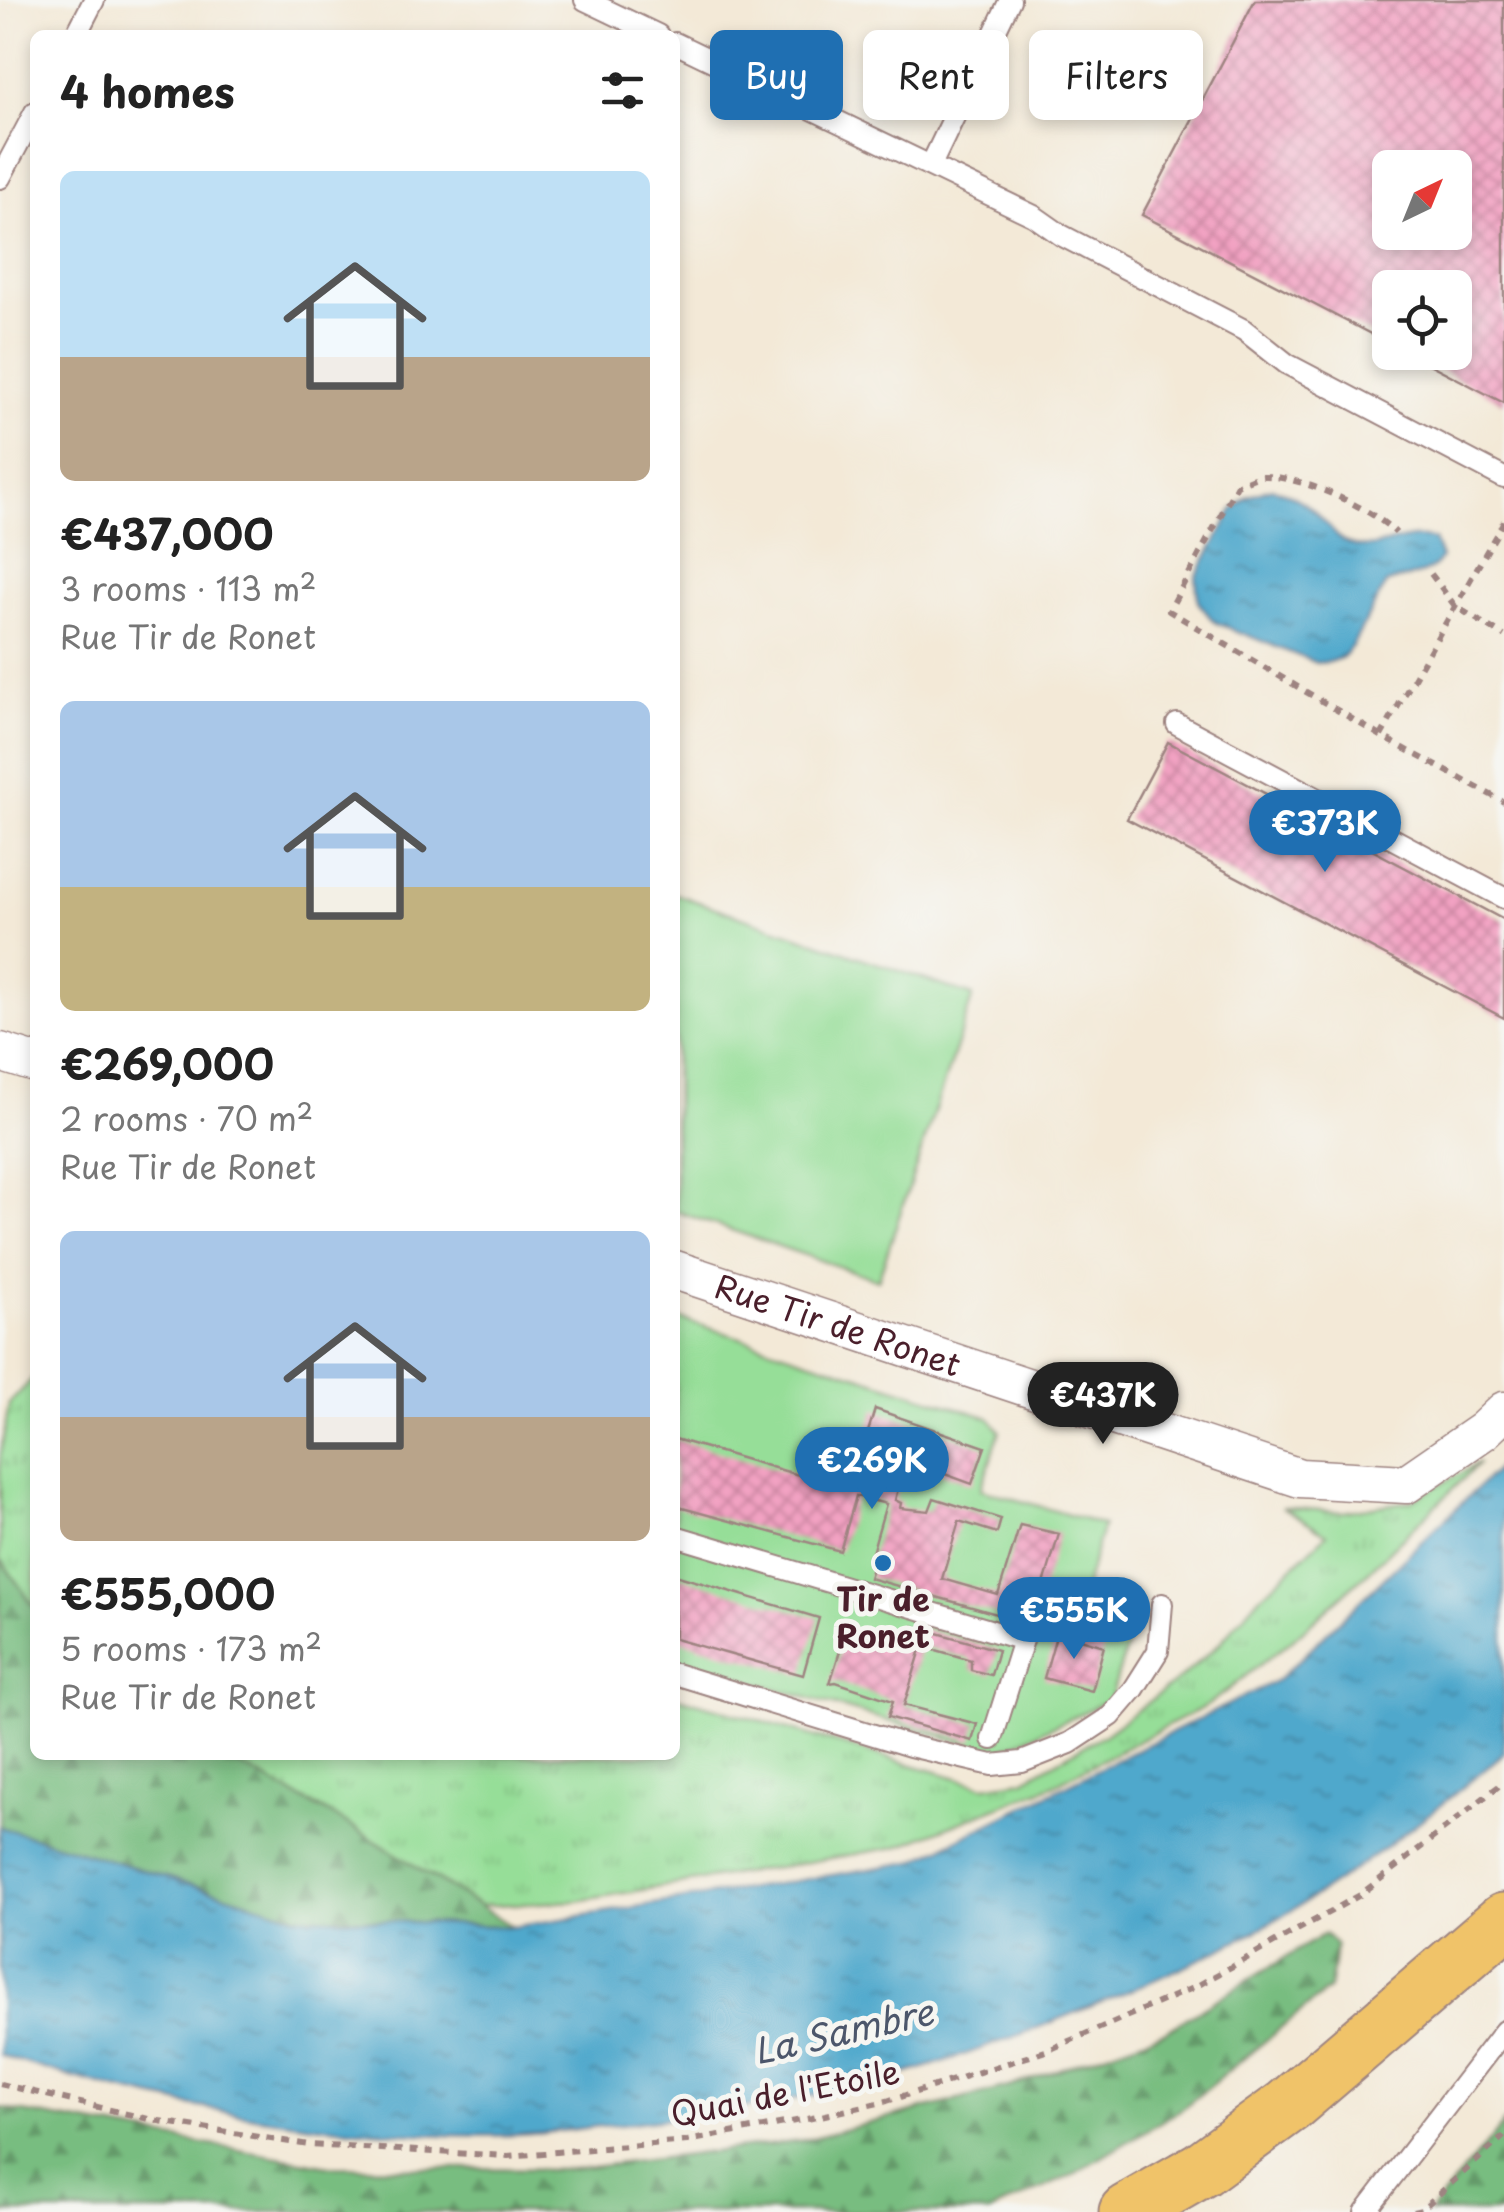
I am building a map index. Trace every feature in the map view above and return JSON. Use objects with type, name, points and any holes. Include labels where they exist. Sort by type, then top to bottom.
[{"type":"main road","points":[[1128,2212],[1202,2169],[1288,2106],[1504,1921]]},
{"type":"street","points":[[0,1052],[30,1061]]},
{"type":"street","name":"Rue Tir de Ronet","points":[[680,1272],[1300,1478],[1406,1484],[1483,1431],[1504,1411]]},
{"type":"lane","points":[[79,30],[94,0]]},
{"type":"lane","points":[[585,0],[648,30]]},
{"type":"lane","points":[[931,165],[1010,0]]},
{"type":"lane","points":[[680,45],[1034,216],[1061,235],[1244,330],[1286,364],[1504,478]]},
{"type":"lane","points":[[0,178],[30,121]]},
{"type":"lane","points":[[1177,724],[1504,898]]},
{"type":"lane","points":[[680,1537],[1024,1640],[992,1739]]},
{"type":"lane","points":[[680,1676],[910,1746],[992,1765],[1022,1762],[1070,1743],[1111,1716],[1134,1689],[1158,1650],[1162,1604]]},
{"type":"lane","points":[[1365,2212],[1504,2031]]},
{"type":"path","points":[[1396,533],[1384,521],[1300,480],[1262,475],[1237,485],[1169,610],[1381,736],[1504,802]]},
{"type":"path","points":[[1381,736],[1504,521]]},
{"type":"path","points":[[1430,574],[1455,606],[1504,636]]},
{"type":"path","name":"Quai de l'Etoile","points":[[0,2084],[154,2120],[309,2145],[508,2156],[687,2141],[812,2118],[887,2101],[1046,2051],[1195,1988],[1360,1895],[1504,1782]]},
{"type":"path","points":[[1413,2212],[1421,2210],[1504,2136]]},
{"type":"green space","points":[[680,896],[973,996],[878,1280],[680,1213]]},
{"type":"green space","name":"Tir de Ronet","points":[[680,1319],[990,1418],[1000,1431],[981,1489],[1103,1525],[1081,1600],[1136,1617],[1110,1700],[997,1752],[680,1661]]},
{"type":"green space","points":[[30,1381],[30,1601],[0,1559],[0,1457],[9,1404]]},
{"type":"green space","points":[[1479,1463],[1292,1640],[1208,1705],[1053,1785],[897,1847],[577,1901],[480,1906],[341,1820],[229,1760],[680,1760],[680,1697],[985,1786],[1023,1780],[1105,1734],[1183,1676],[1327,1534],[1282,1507],[1343,1512],[1410,1501]]},
{"type":"green space","points":[[0,1559],[30,1601],[30,1760],[229,1760],[341,1820],[513,1927],[296,1916],[0,1835]]},
{"type":"green space","points":[[1324,1934],[1336,1945],[1329,1989],[1183,2108],[1071,2176],[989,2212],[0,2212],[0,2108],[335,2167],[575,2169],[801,2141],[1012,2086],[1164,2032]]},
{"type":"green space","points":[[1504,2123],[1504,2212],[1430,2212]]},
{"type":"water","points":[[1271,488],[1303,502],[1348,544],[1365,547],[1414,538],[1434,540],[1441,558],[1437,564],[1386,584],[1352,646],[1341,658],[1316,663],[1214,622],[1198,602],[1196,577],[1233,510],[1248,496]]},
{"type":"water","name":"La Sambre","points":[[1504,1462],[1504,1753],[1389,1844],[1291,1911],[1176,1970],[1040,2027],[921,2069],[827,2093],[683,2117],[515,2135],[387,2132],[254,2117],[123,2091],[0,2055],[0,1827],[296,1916],[513,1927],[912,1862],[1279,1679]]},
{"type":"building","points":[[1255,0],[1504,0],[1504,403],[1441,370],[1472,370],[1472,270],[1372,270],[1372,335],[1142,215],[1192,120],[1203,120],[1203,99]]},
{"type":"building","points":[[1168,742],[1504,920],[1504,1018],[1127,819]]},
{"type":"building","points":[[875,1409],[985,1447],[972,1484],[906,1460],[895,1500],[901,1503],[900,1508],[929,1511],[934,1498],[1001,1519],[997,1533],[959,1521],[942,1579],[998,1595],[1020,1525],[1059,1534],[1032,1624],[869,1578],[874,1561],[870,1560],[886,1504],[856,1496],[840,1551],[680,1507],[680,1440],[850,1490]]},
{"type":"building","points":[[680,1576],[819,1618],[803,1675],[680,1640]]},
{"type":"building","points":[[848,1625],[851,1630],[909,1641],[913,1626],[998,1650],[991,1675],[971,1670],[971,1660],[922,1646],[904,1705],[977,1724],[972,1741],[888,1717],[893,1701],[830,1683]]},
{"type":"building","points":[[1057,1632],[1104,1646],[1092,1691],[1044,1678]]},
{"type":"place","name":"Tir de Ronet","points":[[883,1563]]}]
